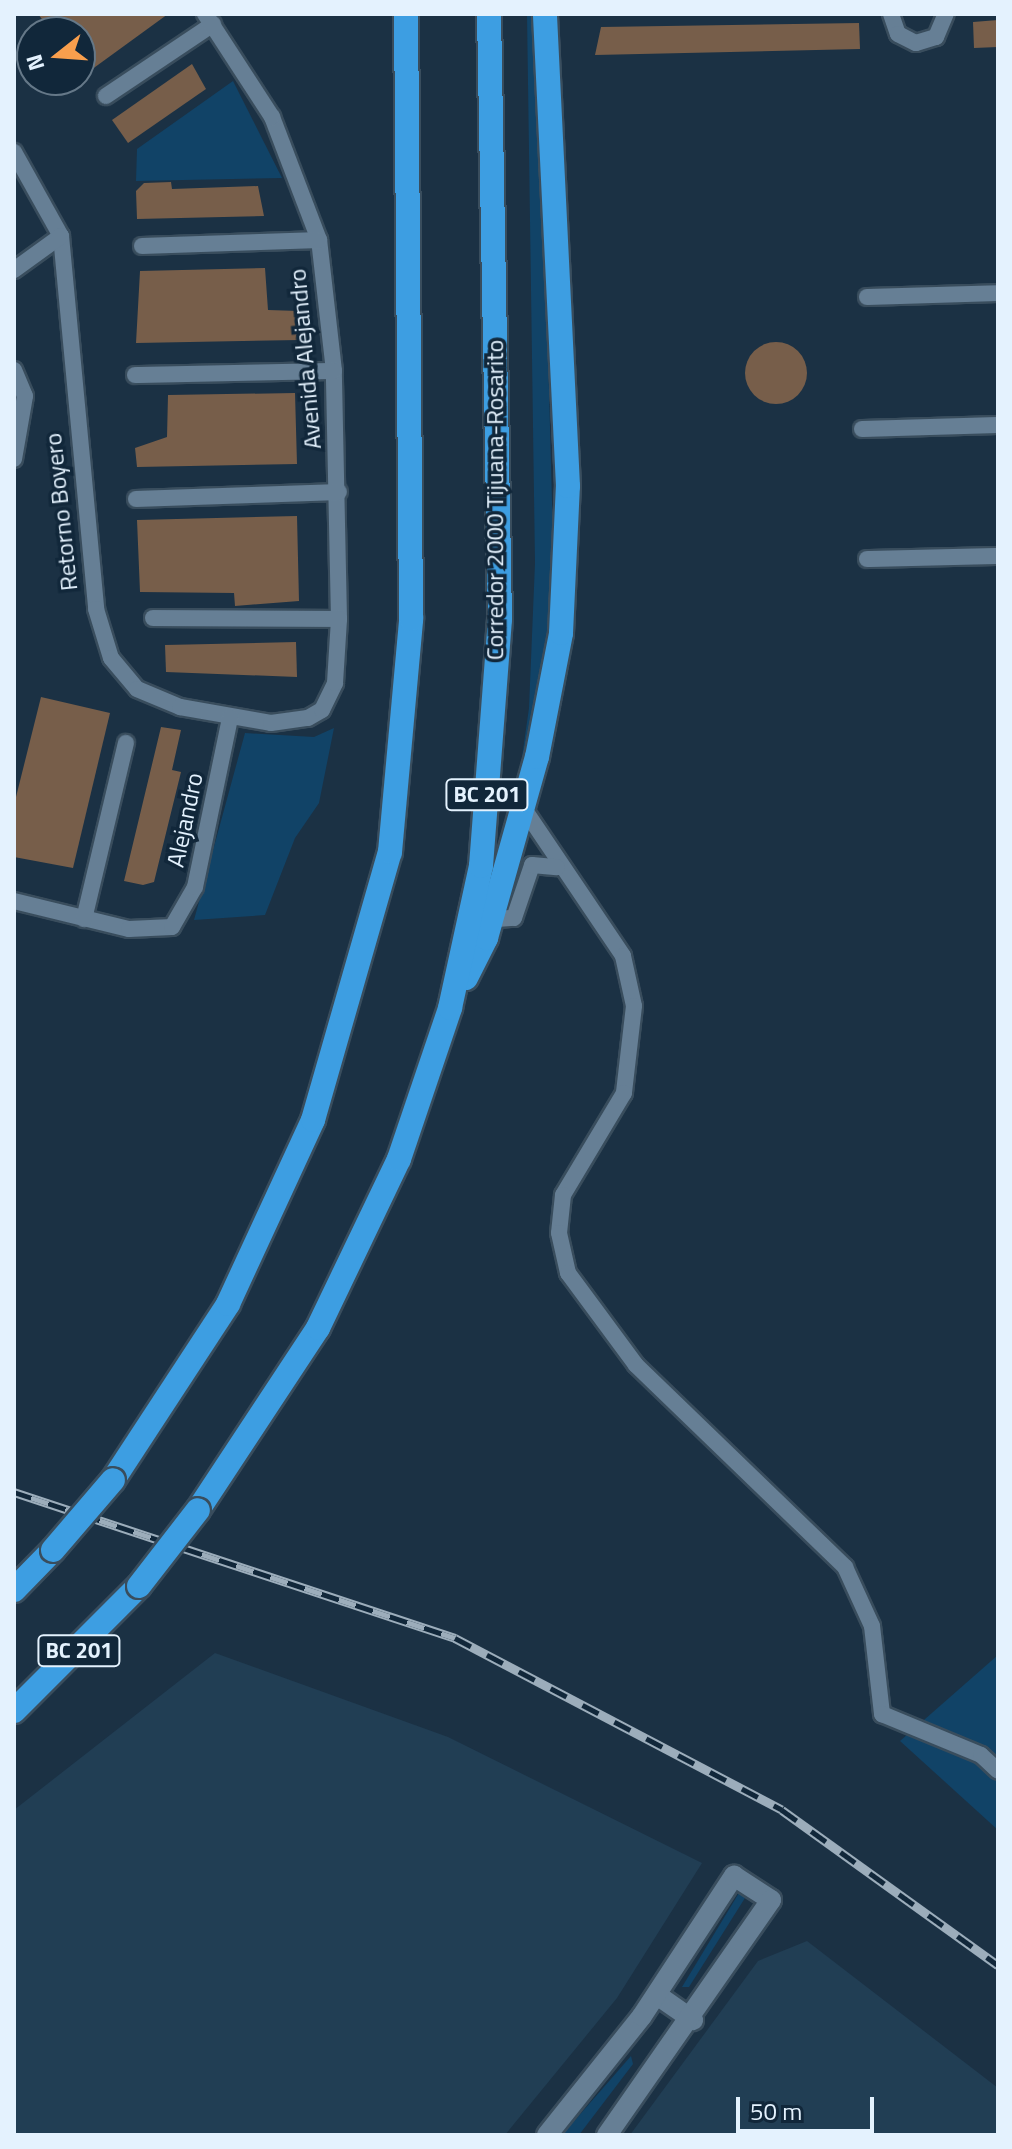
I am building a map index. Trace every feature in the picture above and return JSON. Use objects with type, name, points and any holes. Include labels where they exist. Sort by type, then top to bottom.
[{"type":"highway","points":[[14,1590],[113,1480],[228,1304],[313,1120],[390,852],[411,619],[406,14]]},
{"type":"highway","name":"Corredor 2000 Tijuana-Rosarito","points":[[480,920],[481,866],[500,619],[489,14]]},
{"type":"highway","points":[[480,920],[521,805],[561,633],[568,486],[545,14]]},
{"type":"highway","name":"BC 201","points":[[14,1711],[139,1586],[198,1510],[318,1328],[399,1159],[480,920]]},
{"type":"street","points":[[891,14],[898,34],[916,43],[936,37],[946,14]]},
{"type":"street","points":[[106,96],[209,19]]},
{"type":"street","name":"Avenida Alejandro","points":[[209,19],[272,117],[319,240],[334,371],[339,492],[339,619],[335,683],[322,710],[308,718]]},
{"type":"street","name":"Retorno Boyero","points":[[14,152],[61,236],[100,635],[137,689],[230,718],[308,718]]},
{"type":"street","points":[[14,270],[61,236]]},
{"type":"street","points":[[142,246],[319,240]]},
{"type":"street","points":[[867,297],[998,293]]},
{"type":"street","points":[[14,370],[25,407],[14,459]]},
{"type":"street","points":[[135,375],[334,371]]},
{"type":"street","points":[[862,429],[998,425]]},
{"type":"street","points":[[136,499],[339,492]]},
{"type":"street","points":[[867,559],[998,556]]},
{"type":"street","points":[[153,618],[339,619]]},
{"type":"street","name":"Alejandro","points":[[84,919],[146,932],[172,927],[195,887],[230,718]]},
{"type":"street","points":[[14,901],[84,919],[126,743]]},
{"type":"street","points":[[521,805],[557,867],[623,956],[634,1006],[624,1093],[563,1195],[559,1233],[568,1273],[636,1365],[845,1567],[872,1626],[882,1714],[981,1755],[998,1771]]},
{"type":"street","points":[[480,920],[514,918],[532,865],[557,867]]},
{"type":"street","points":[[547,2135],[657,1995],[734,1876],[771,1900],[693,2020],[607,2135]]},
{"type":"street","points":[[657,1995],[693,2020]]},
{"type":"shaded area","points":[[527,14],[539,14],[554,577],[545,689],[514,813],[529,708],[535,563]]},
{"type":"shaded area","points":[[233,81],[282,178],[136,181],[137,149]]},
{"type":"shaded area","points":[[334,728],[319,803],[295,838],[265,915],[194,920],[245,733],[314,737]]},
{"type":"shaded area","points":[[215,1653],[448,1737],[702,1863],[617,1998],[505,2135],[14,2135],[14,1810]]},
{"type":"shaded area","points":[[998,1655],[998,1830],[900,1741]]},
{"type":"shaded area","points":[[745,1883],[750,1890],[689,1987],[682,1987]]},
{"type":"shaded area","points":[[807,1941],[998,2088],[998,2135],[630,2135],[758,1961]]},
{"type":"shaded area","points":[[631,2056],[633,2064],[579,2135],[562,2135]]},
{"type":"building","points":[[38,14],[168,14],[96,66],[96,16]]},
{"type":"building","points":[[998,20],[998,47],[974,48],[973,22]]},
{"type":"building","points":[[859,23],[860,49],[595,55],[601,27]]},
{"type":"building","points":[[192,64],[206,89],[128,143],[112,120]]},
{"type":"building","points":[[171,182],[172,189],[258,186],[264,216],[137,219],[136,191],[144,183]]},
{"type":"building","points":[[265,268],[268,310],[299,311],[299,340],[136,343],[140,271]]},
{"type":"building","points":[[776,342],[788,344],[798,351],[805,361],[805,385],[798,395],[788,402],[776,404],[764,402],[754,395],[747,385],[745,373],[747,361],[754,351],[764,344]]},
{"type":"building","points":[[295,393],[297,464],[137,467],[135,448],[167,437],[168,395]]},
{"type":"building","points":[[297,516],[299,601],[235,606],[234,593],[140,592],[137,520]]},
{"type":"building","points":[[296,642],[297,677],[166,672],[165,645]]},
{"type":"building","points":[[41,697],[110,713],[73,868],[14,857],[14,805]]},
{"type":"building","points":[[161,727],[181,730],[172,770],[181,772],[154,882],[143,885],[124,881]]},
{"type":"railway","points":[[14,1492],[455,1638],[782,1810],[998,1965]]}]
